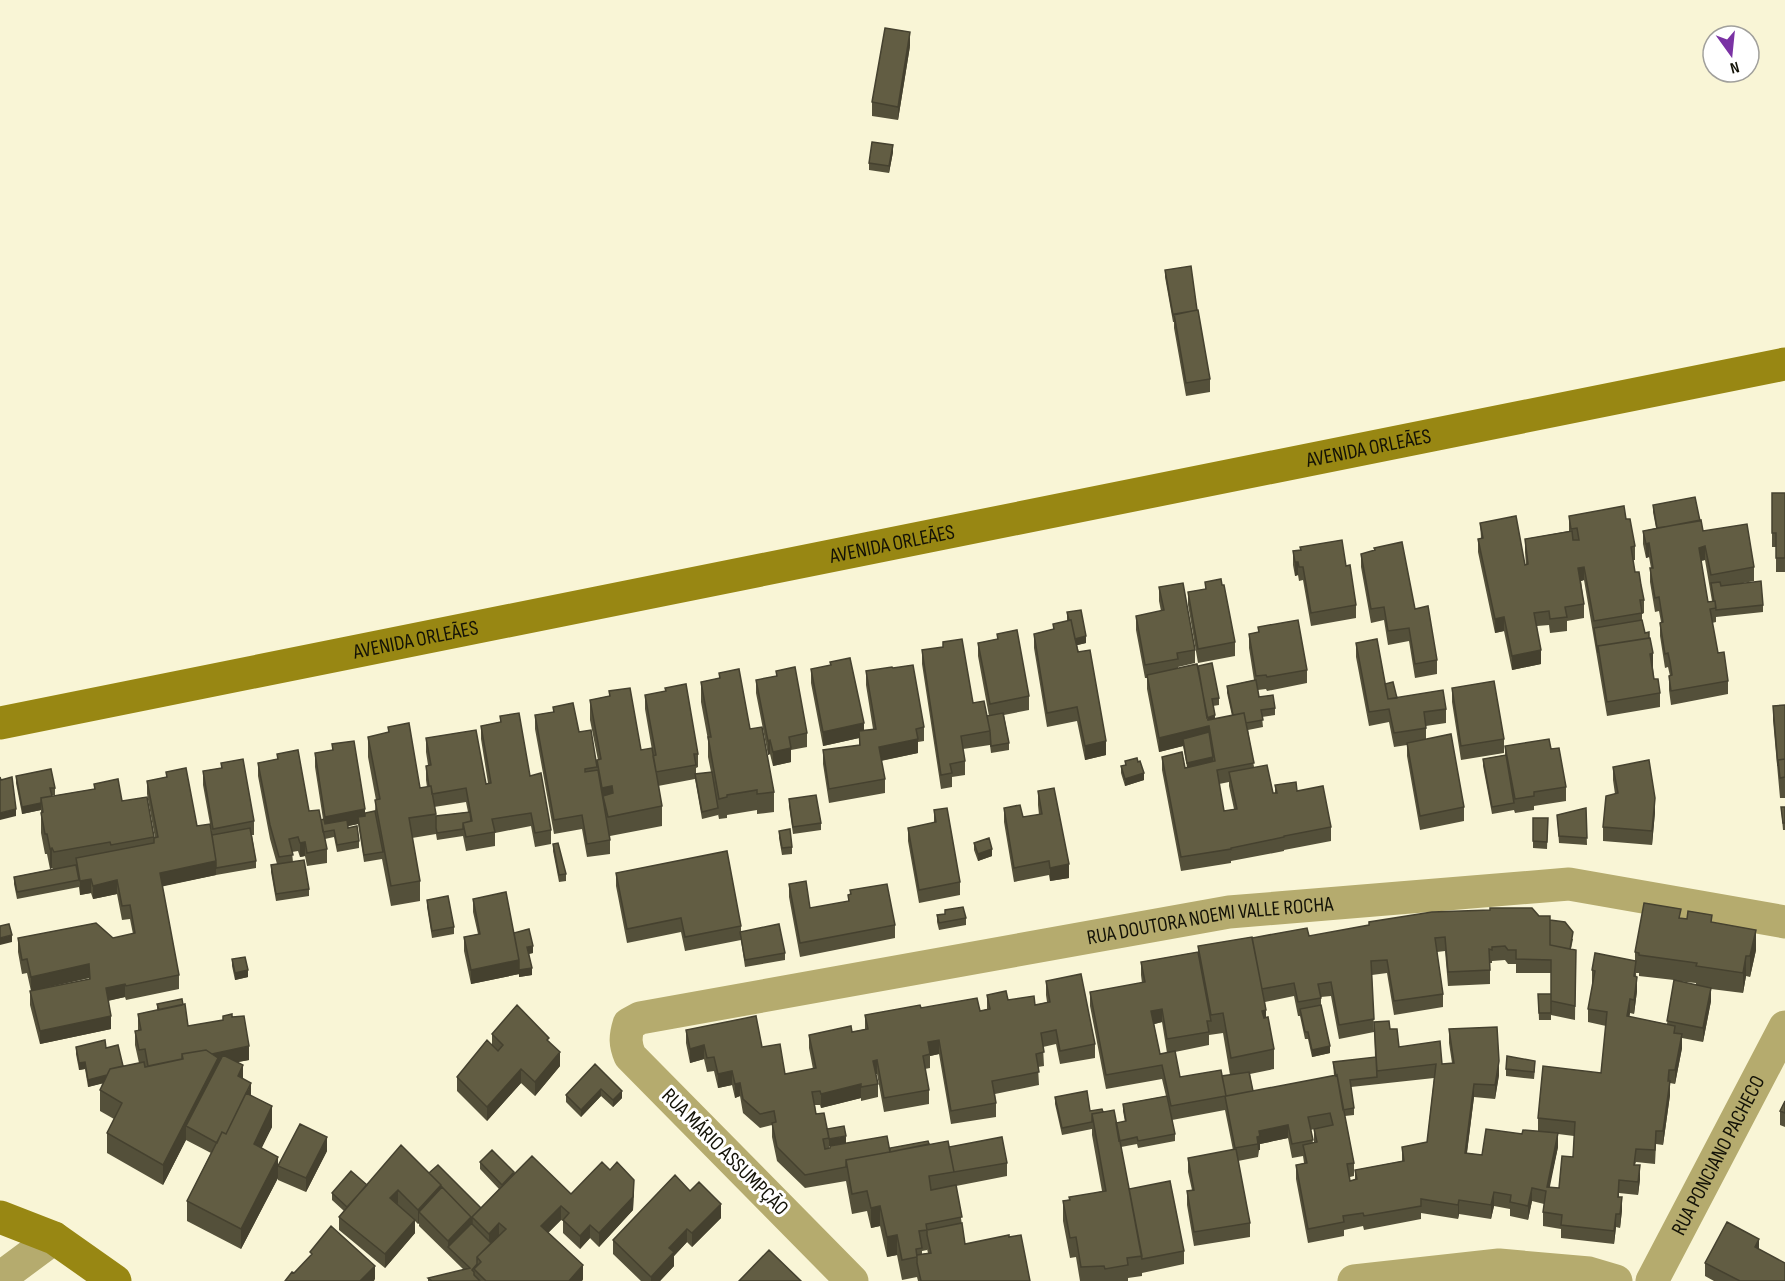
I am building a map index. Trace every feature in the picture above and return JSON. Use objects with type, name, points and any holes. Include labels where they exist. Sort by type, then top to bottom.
[{"type":"street","name":"AVENIDA ORLEÃES","points":[[0,723],[1785,364]]},
{"type":"street","name":"RUA DOUTORA NOEMI VALLE ROCHA","points":[[640,1018],[1229,912],[1569,884],[1785,922]]},
{"type":"street","name":"RUA MÁRIO ASSUMPÇÃO","points":[[640,1018],[629,1024],[625,1035],[626,1047],[630,1056],[852,1281]]},
{"type":"street","name":"RUA PONCIANO PACHECO","points":[[1652,1281],[1785,1027]]},
{"type":"street","points":[[0,1216],[54,1238],[115,1281]]},
{"type":"street","points":[[0,1278],[54,1238]]},
{"type":"street","points":[[1354,1281],[1499,1265],[1589,1273],[1616,1281]]},
{"type":"building","points":[[885,28],[910,32],[898,107],[872,102]]},
{"type":"building","points":[[872,142],[893,145],[889,166],[869,163]]},
{"type":"building","points":[[1191,266],[1197,310],[1173,315],[1165,270]]},
{"type":"building","points":[[1198,310],[1210,379],[1186,383],[1174,314]]},
{"type":"building","points":[[1772,493],[1785,493],[1785,558],[1776,558],[1776,533],[1772,533]]},
{"type":"building","points":[[1695,497],[1700,521],[1657,528],[1653,505]]},
{"type":"building","points":[[1624,506],[1626,519],[1630,519],[1635,546],[1631,547],[1635,572],[1639,572],[1644,600],[1640,600],[1642,613],[1594,621],[1584,567],[1578,568],[1584,604],[1565,607],[1567,617],[1550,619],[1549,611],[1534,613],[1541,650],[1512,656],[1504,617],[1495,619],[1478,539],[1483,538],[1480,523],[1516,516],[1525,565],[1528,564],[1525,539],[1572,531],[1573,540],[1579,540],[1577,528],[1571,529],[1569,516]]},
{"type":"building","points":[[1701,520],[1703,531],[1747,524],[1754,567],[1711,575],[1705,546],[1699,548],[1708,602],[1715,601],[1716,608],[1710,609],[1718,653],[1724,652],[1728,681],[1671,691],[1669,676],[1672,675],[1668,653],[1665,654],[1659,597],[1655,598],[1649,543],[1646,544],[1643,531]]},
{"type":"building","points":[[1342,540],[1346,566],[1350,565],[1356,605],[1311,613],[1303,567],[1299,567],[1298,562],[1295,562],[1293,551],[1301,550],[1300,547]]},
{"type":"building","points":[[1402,542],[1415,609],[1428,606],[1437,660],[1415,664],[1409,628],[1388,631],[1384,607],[1371,609],[1361,554],[1375,550],[1374,548]]},
{"type":"building","points":[[1221,579],[1235,642],[1198,649],[1188,592],[1206,589],[1205,582]]},
{"type":"building","points":[[1761,581],[1763,605],[1716,610],[1711,583],[1720,582],[1721,586]]},
{"type":"building","points":[[1183,583],[1195,650],[1177,653],[1178,659],[1145,665],[1136,616],[1164,610],[1159,587]]},
{"type":"building","points":[[1081,610],[1086,636],[1075,639],[1067,612]]},
{"type":"building","points":[[1071,620],[1078,652],[1090,650],[1106,741],[1085,746],[1077,707],[1047,713],[1034,634],[1054,629],[1053,624]]},
{"type":"building","points":[[1298,620],[1307,670],[1267,677],[1266,675],[1256,676],[1249,634],[1259,632],[1258,627]]},
{"type":"building","points":[[1642,620],[1645,633],[1649,632],[1649,638],[1598,646],[1598,653],[1594,628]]},
{"type":"building","points":[[1017,630],[1029,696],[990,704],[978,643],[998,639],[997,634]]},
{"type":"building","points":[[1650,638],[1654,679],[1658,679],[1660,693],[1607,702],[1598,646]]},
{"type":"building","points":[[962,639],[973,703],[984,701],[990,731],[961,736],[965,761],[950,764],[952,773],[941,775],[922,650],[943,647],[943,642]]},
{"type":"building","points":[[1377,639],[1388,699],[1443,690],[1446,709],[1424,712],[1426,728],[1394,733],[1389,709],[1369,712],[1356,643]]},
{"type":"building","points":[[850,658],[864,723],[823,732],[811,669]]},
{"type":"building","points":[[1212,663],[1219,698],[1212,699],[1215,715],[1207,718],[1198,666]]},
{"type":"building","points":[[1197,664],[1208,720],[1244,713],[1254,763],[1217,770],[1224,811],[1237,809],[1229,772],[1267,765],[1273,793],[1277,793],[1275,785],[1296,782],[1297,791],[1323,786],[1331,827],[1231,849],[1181,857],[1162,757],[1182,752],[1185,768],[1215,761],[1209,726],[1159,738],[1147,675]]},
{"type":"building","points":[[913,665],[924,727],[916,729],[918,739],[879,747],[885,779],[829,789],[823,750],[860,745],[859,731],[876,729],[866,671]]},
{"type":"building","points":[[795,667],[807,733],[789,737],[791,748],[773,752],[770,740],[768,741],[756,680],[777,676],[776,671]]},
{"type":"building","points":[[739,669],[750,729],[762,727],[774,792],[757,794],[757,790],[727,795],[719,799],[701,682],[720,678],[719,673]]},
{"type":"building","points":[[1256,680],[1259,697],[1273,695],[1275,708],[1261,710],[1263,720],[1246,723],[1244,713],[1233,715],[1227,686]]},
{"type":"building","points":[[1494,681],[1504,739],[1461,746],[1452,688]]},
{"type":"building","points":[[1393,682],[1397,698],[1388,699],[1385,684]]},
{"type":"building","points":[[686,684],[698,754],[694,754],[696,765],[656,772],[653,756],[656,755],[645,695]]},
{"type":"building","points":[[630,688],[641,750],[652,748],[662,806],[608,817],[603,796],[613,793],[612,786],[602,788],[597,760],[601,759],[590,700],[610,696],[609,691]]},
{"type":"building","points":[[573,703],[579,732],[591,730],[597,767],[585,769],[585,772],[598,770],[610,840],[587,844],[582,815],[554,820],[535,715],[554,712],[553,707]]},
{"type":"building","points":[[1785,705],[1785,759],[1778,760],[1778,766],[1773,706]]},
{"type":"building","points":[[519,713],[530,776],[541,773],[551,830],[535,833],[531,813],[492,819],[495,832],[466,837],[463,823],[472,821],[466,788],[432,794],[426,766],[431,765],[426,738],[476,730],[486,784],[491,783],[481,726],[501,722],[500,716]]},
{"type":"building","points":[[1003,713],[1009,743],[991,746],[987,716]]},
{"type":"building","points":[[409,723],[420,788],[431,786],[436,814],[409,818],[420,881],[391,886],[375,800],[380,799],[368,737],[389,732],[388,727]]},
{"type":"building","points":[[1209,732],[1213,757],[1187,763],[1183,739]]},
{"type":"building","points":[[1451,734],[1464,807],[1420,816],[1407,743]]},
{"type":"building","points":[[1549,739],[1551,749],[1559,748],[1566,787],[1534,792],[1534,796],[1515,799],[1505,746]]},
{"type":"building","points":[[354,741],[365,809],[325,817],[315,753],[333,750],[332,744]]},
{"type":"building","points":[[298,750],[309,811],[319,810],[327,849],[307,853],[305,842],[300,843],[298,837],[289,839],[293,855],[279,857],[270,825],[258,763],[278,759],[277,754]]},
{"type":"building","points":[[1506,755],[1514,803],[1492,807],[1483,759]]},
{"type":"building","points":[[1137,758],[1144,773],[1125,779],[1121,766],[1126,765],[1125,761]]},
{"type":"building","points":[[243,759],[254,821],[213,829],[203,771],[222,768],[221,763]]},
{"type":"building","points":[[1785,759],[1785,777],[1780,778],[1778,760]]},
{"type":"building","points":[[1649,760],[1655,798],[1652,831],[1603,827],[1606,796],[1618,793],[1613,767]]},
{"type":"building","points":[[186,768],[197,826],[210,824],[216,861],[160,873],[179,975],[106,988],[111,1016],[40,1031],[30,991],[90,979],[89,964],[31,977],[27,959],[22,960],[18,938],[96,923],[113,938],[135,933],[130,905],[122,906],[117,880],[93,886],[91,879],[80,881],[76,858],[154,843],[154,838],[158,837],[147,781],[167,777],[166,772]]},
{"type":"building","points":[[51,769],[55,788],[50,788],[52,796],[41,798],[41,803],[22,807],[16,776]]},
{"type":"building","points":[[712,772],[718,808],[702,812],[695,774]]},
{"type":"building","points":[[0,777],[1,780],[12,777],[16,809],[0,813]]},
{"type":"building","points":[[118,779],[122,801],[147,797],[154,837],[54,852],[52,848],[50,849],[41,813],[43,812],[41,798],[95,789],[94,784]]},
{"type":"building","points":[[1054,788],[1069,864],[1050,868],[1049,861],[1014,868],[1004,808],[1020,805],[1023,817],[1042,814],[1038,791]]},
{"type":"building","points":[[816,795],[821,823],[793,827],[789,799]]},
{"type":"building","points":[[1781,807],[1785,807],[1785,823],[1783,823]]},
{"type":"building","points":[[947,808],[960,882],[919,890],[908,828],[936,822],[934,810]]},
{"type":"building","points":[[1586,808],[1587,838],[1559,836],[1557,815]]},
{"type":"building","points":[[375,811],[383,852],[364,855],[358,817]]},
{"type":"building","points":[[470,812],[471,821],[463,823],[463,829],[437,833],[436,816]]},
{"type":"building","points":[[1533,818],[1548,818],[1547,842],[1533,841]]},
{"type":"building","points":[[324,819],[325,824],[347,820],[348,828],[357,826],[359,841],[337,845],[334,830],[323,832],[321,820]]},
{"type":"building","points":[[250,828],[256,861],[216,868],[212,835]]},
{"type":"building","points":[[790,829],[792,847],[782,848],[779,831]]},
{"type":"building","points":[[989,838],[992,849],[978,854],[974,843]]},
{"type":"building","points":[[558,843],[566,874],[559,875],[553,844]]},
{"type":"building","points":[[727,851],[741,926],[685,937],[681,918],[627,929],[616,873]]},
{"type":"building","points":[[304,860],[309,889],[276,894],[271,865]]},
{"type":"building","points":[[76,865],[79,880],[17,892],[14,877]]},
{"type":"building","points":[[806,881],[810,908],[849,901],[850,890],[887,884],[895,925],[800,943],[789,884]]},
{"type":"building","points":[[506,892],[519,960],[471,970],[464,937],[480,934],[473,899]]},
{"type":"building","points":[[448,896],[454,927],[432,931],[427,900]]},
{"type":"building","points":[[1644,903],[1681,909],[1679,918],[1687,919],[1688,911],[1712,915],[1711,922],[1756,930],[1750,956],[1746,956],[1743,973],[1696,966],[1697,963],[1639,955],[1635,952]]},
{"type":"building","points":[[963,907],[966,918],[939,923],[937,915],[945,914],[945,910]]},
{"type":"building","points":[[1490,908],[1532,908],[1539,916],[1550,916],[1550,945],[1576,950],[1575,1006],[1551,1001],[1551,960],[1516,959],[1516,950],[1508,950],[1505,946],[1489,949],[1490,970],[1448,972],[1445,937],[1435,938],[1443,994],[1394,1001],[1387,960],[1371,961],[1374,1019],[1339,1025],[1331,982],[1318,984],[1321,998],[1298,1002],[1294,983],[1262,989],[1252,938],[1307,928],[1309,936],[1369,925],[1369,922],[1432,912],[1490,910]]},
{"type":"building","points":[[1550,920],[1565,922],[1573,932],[1570,949],[1550,945]]},
{"type":"building","points":[[9,924],[12,935],[0,938],[0,926]]},
{"type":"building","points":[[779,924],[785,953],[745,960],[740,932]]},
{"type":"building","points":[[529,929],[533,946],[527,947],[532,968],[519,970],[514,933]]},
{"type":"building","points":[[1252,937],[1266,1010],[1262,1011],[1264,1018],[1268,1017],[1274,1049],[1231,1058],[1223,1013],[1211,1015],[1198,946]]},
{"type":"building","points":[[1198,952],[1211,1021],[1207,1021],[1209,1032],[1167,1039],[1162,1009],[1151,1011],[1160,1054],[1175,1051],[1180,1077],[1221,1070],[1226,1096],[1337,1075],[1354,1163],[1347,1164],[1350,1181],[1357,1179],[1355,1170],[1404,1161],[1402,1147],[1427,1142],[1436,1064],[1377,1071],[1374,1022],[1389,1021],[1390,1029],[1397,1029],[1399,1047],[1440,1041],[1442,1064],[1454,1063],[1449,1029],[1497,1027],[1499,1061],[1495,1085],[1474,1084],[1465,1153],[1482,1155],[1486,1129],[1522,1134],[1523,1130],[1558,1133],[1547,1187],[1559,1188],[1562,1156],[1573,1157],[1575,1122],[1538,1118],[1543,1066],[1601,1073],[1607,1012],[1588,1009],[1595,971],[1592,970],[1595,953],[1636,961],[1634,976],[1637,977],[1634,1000],[1630,999],[1627,1016],[1675,1026],[1674,1033],[1682,1034],[1675,1070],[1669,1070],[1668,1081],[1670,1081],[1663,1131],[1656,1131],[1655,1150],[1636,1149],[1634,1165],[1640,1165],[1638,1182],[1619,1180],[1618,1197],[1622,1197],[1620,1214],[1616,1214],[1614,1231],[1561,1225],[1562,1215],[1543,1212],[1546,1191],[1532,1188],[1528,1206],[1510,1202],[1511,1195],[1494,1192],[1491,1205],[1459,1200],[1458,1205],[1421,1199],[1421,1206],[1364,1216],[1363,1213],[1343,1216],[1344,1222],[1308,1229],[1296,1165],[1307,1163],[1303,1145],[1317,1142],[1314,1129],[1333,1125],[1330,1113],[1308,1117],[1313,1140],[1292,1144],[1288,1125],[1259,1131],[1258,1144],[1235,1148],[1225,1096],[1171,1106],[1162,1065],[1106,1075],[1090,992],[1145,982],[1141,962]]},
{"type":"building","points":[[245,957],[248,970],[235,973],[232,959]]},
{"type":"building","points":[[1081,974],[1095,1044],[1060,1051],[1056,1030],[1041,1033],[1044,1052],[1036,1054],[1039,1072],[992,1081],[996,1103],[951,1111],[939,1040],[928,1042],[930,1054],[923,1056],[929,1090],[884,1098],[877,1060],[873,1061],[878,1084],[861,1087],[861,1084],[821,1094],[820,1091],[812,1092],[816,1114],[824,1113],[829,1138],[823,1139],[825,1149],[830,1146],[887,1136],[890,1152],[846,1160],[846,1167],[805,1175],[777,1147],[772,1123],[776,1122],[774,1111],[760,1114],[743,1099],[740,1083],[735,1084],[732,1071],[718,1074],[714,1057],[707,1058],[704,1045],[690,1049],[686,1030],[756,1016],[762,1047],[780,1044],[785,1074],[816,1068],[809,1035],[851,1026],[852,1032],[868,1029],[865,1015],[977,998],[980,1011],[990,1009],[987,995],[1006,991],[1008,1000],[1034,996],[1035,1005],[1050,1002],[1046,981]]},
{"type":"building","points":[[1674,980],[1711,988],[1703,1028],[1667,1021]]},
{"type":"building","points":[[1538,994],[1551,994],[1551,1013],[1539,1013]]},
{"type":"building","points":[[182,999],[183,1005],[159,1010],[157,1004]]},
{"type":"building","points":[[185,1004],[188,1026],[223,1020],[223,1016],[232,1014],[232,1017],[244,1016],[249,1046],[212,1054],[206,1050],[182,1054],[182,1059],[148,1066],[145,1049],[139,1050],[135,1031],[141,1030],[138,1014]]},
{"type":"building","points":[[517,1005],[560,1052],[535,1082],[521,1069],[487,1107],[457,1077],[487,1040],[498,1051],[503,1045],[492,1034]]},
{"type":"building","points":[[1321,1005],[1330,1046],[1312,1050],[1300,1009]]},
{"type":"building","points":[[105,1040],[106,1048],[118,1045],[123,1066],[110,1069],[107,1075],[88,1080],[85,1062],[79,1063],[76,1047]]},
{"type":"building","points":[[206,1050],[218,1058],[163,1165],[107,1133],[122,1103],[100,1090],[110,1069],[144,1062],[145,1067],[183,1059],[182,1054]]},
{"type":"building","points":[[223,1055],[243,1065],[238,1076],[251,1083],[226,1134],[222,1132],[217,1143],[186,1126]]},
{"type":"building","points":[[1507,1056],[1535,1061],[1534,1072],[1506,1069]]},
{"type":"building","points":[[1376,1057],[1377,1077],[1350,1080],[1354,1108],[1343,1110],[1333,1062]]},
{"type":"building","points":[[595,1064],[622,1091],[613,1100],[601,1089],[581,1110],[566,1095]]},
{"type":"building","points":[[1249,1072],[1253,1091],[1226,1096],[1222,1076]]},
{"type":"building","points":[[1087,1091],[1090,1111],[1102,1109],[1103,1112],[1092,1114],[1092,1122],[1062,1128],[1055,1097]]},
{"type":"building","points":[[246,1093],[272,1106],[254,1144],[278,1157],[241,1229],[187,1201],[222,1132],[226,1134]]},
{"type":"building","points":[[1167,1096],[1175,1134],[1138,1141],[1137,1137],[1119,1141],[1116,1123],[1126,1121],[1123,1104]]},
{"type":"building","points":[[1785,1101],[1785,1113],[1780,1111]]},
{"type":"building","points":[[1114,1110],[1142,1256],[1127,1258],[1128,1265],[1105,1269],[1104,1266],[1081,1267],[1076,1237],[1070,1238],[1063,1201],[1070,1200],[1069,1197],[1106,1191],[1092,1114]]},
{"type":"building","points":[[300,1124],[327,1137],[306,1178],[278,1166]]},
{"type":"building","points":[[844,1126],[846,1136],[829,1139],[827,1129]]},
{"type":"building","points":[[1002,1137],[1007,1163],[954,1172],[949,1147]]},
{"type":"building","points":[[928,1141],[929,1144],[890,1152],[890,1148]]},
{"type":"building","points":[[948,1141],[954,1172],[929,1176],[931,1190],[956,1185],[962,1217],[926,1224],[927,1230],[919,1231],[922,1248],[916,1249],[917,1257],[902,1260],[897,1235],[887,1237],[880,1206],[871,1208],[867,1191],[852,1194],[846,1160]]},
{"type":"building","points":[[401,1145],[441,1185],[418,1210],[398,1190],[390,1198],[415,1220],[385,1254],[339,1217]]},
{"type":"building","points":[[1236,1149],[1250,1223],[1194,1232],[1187,1191],[1194,1190],[1188,1158]]},
{"type":"building","points":[[492,1150],[514,1172],[502,1185],[480,1162]]},
{"type":"building","points":[[532,1156],[571,1194],[602,1162],[610,1170],[617,1162],[634,1180],[633,1197],[599,1233],[590,1225],[580,1236],[563,1220],[569,1213],[561,1206],[541,1226],[583,1265],[569,1281],[486,1281],[474,1269],[481,1262],[477,1257],[506,1229],[499,1223],[489,1234],[472,1217]]},
{"type":"building","points":[[438,1165],[481,1208],[472,1217],[472,1224],[491,1243],[477,1257],[477,1264],[472,1270],[480,1281],[432,1281],[428,1278],[470,1268],[448,1247],[471,1224],[471,1217],[429,1173]]},
{"type":"building","points":[[351,1171],[367,1185],[347,1207],[332,1193]]},
{"type":"building","points":[[675,1175],[690,1191],[699,1182],[721,1204],[692,1233],[687,1229],[669,1248],[674,1252],[651,1277],[613,1240]]},
{"type":"building","points":[[1170,1181],[1184,1251],[1142,1259],[1129,1189]]},
{"type":"building","points":[[442,1187],[471,1217],[448,1241],[419,1212]]},
{"type":"building","points":[[1727,1222],[1759,1239],[1755,1247],[1785,1263],[1785,1281],[1740,1281],[1705,1263]]},
{"type":"building","points":[[962,1223],[965,1244],[1009,1235],[1009,1237],[1021,1235],[1030,1281],[921,1281],[917,1255],[931,1253],[927,1230]]},
{"type":"building","points":[[331,1226],[375,1266],[360,1281],[285,1281],[312,1254],[310,1252]]},
{"type":"building","points":[[769,1250],[801,1281],[739,1281]]}]
